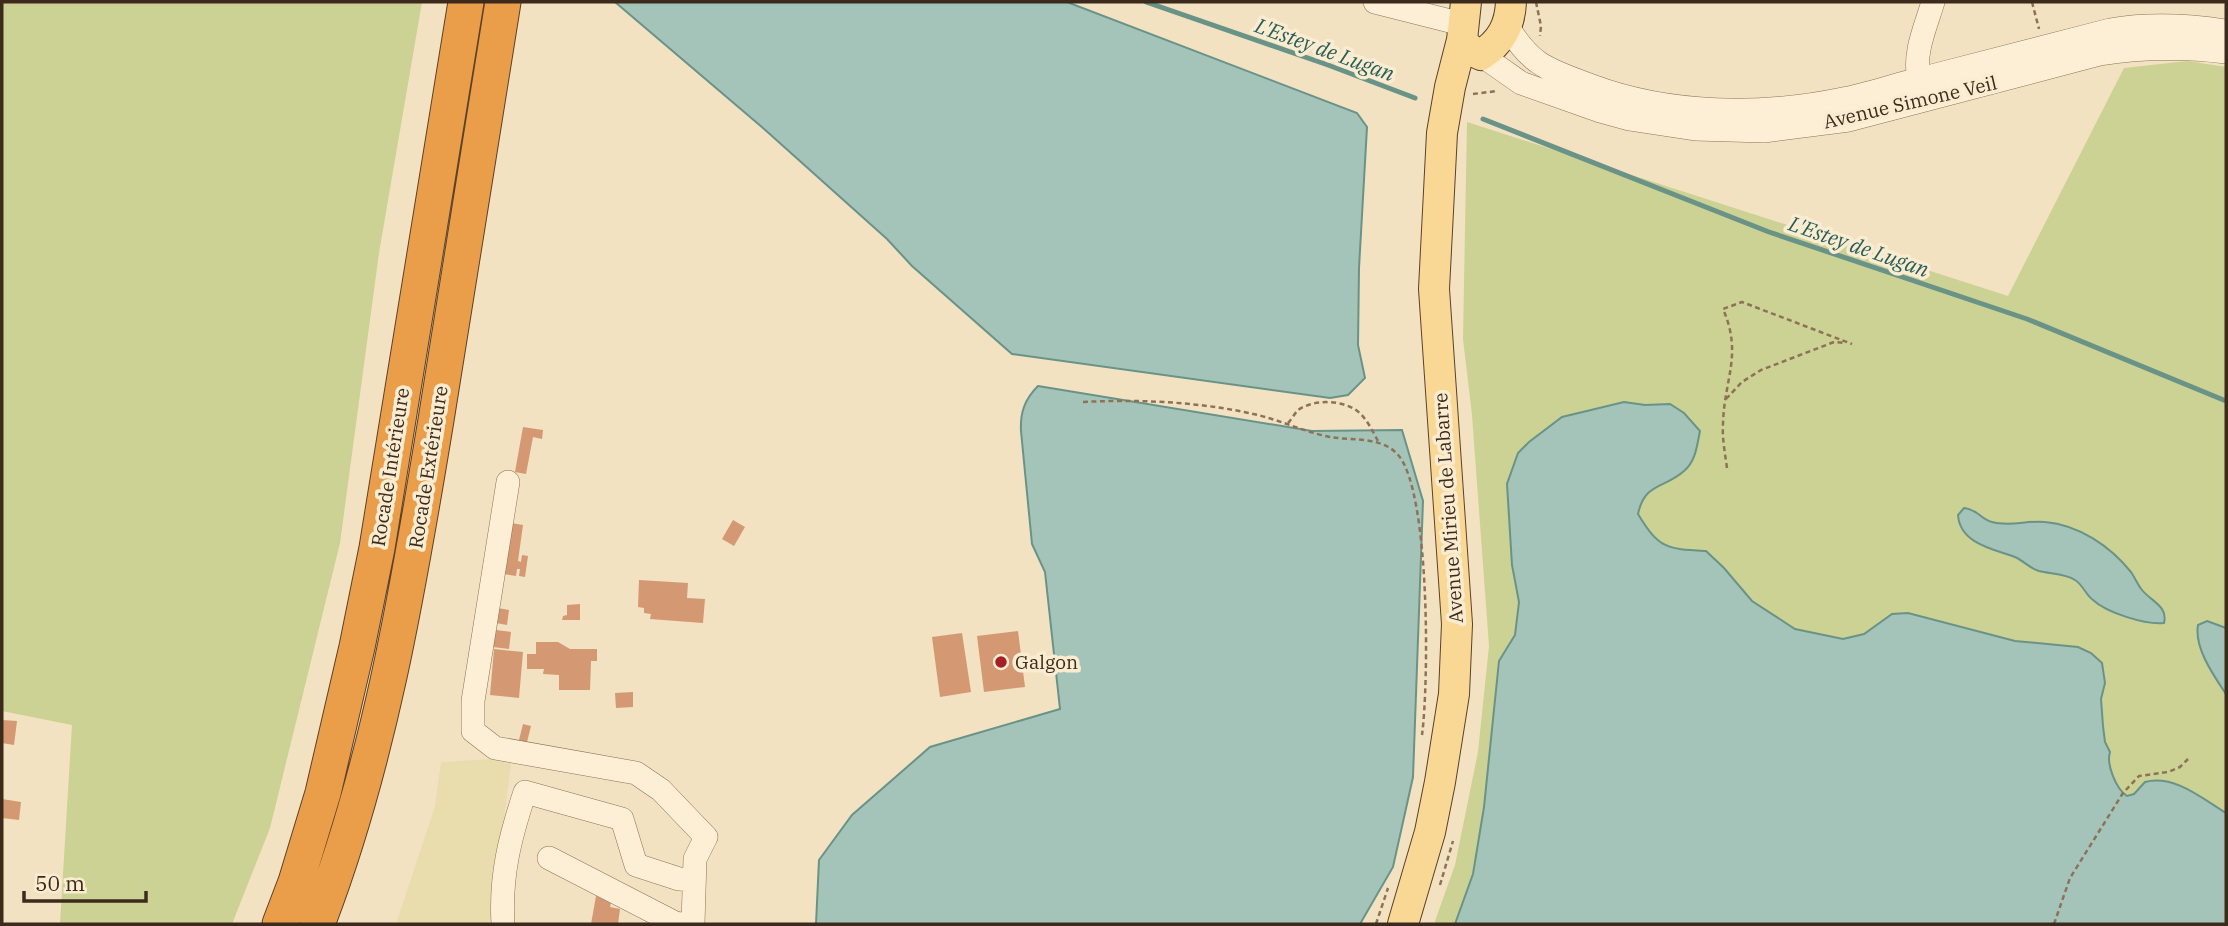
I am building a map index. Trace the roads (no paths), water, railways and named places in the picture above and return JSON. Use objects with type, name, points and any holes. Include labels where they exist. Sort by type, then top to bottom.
[{"type":"highway","name":"Rocade Intérieure","points":[[280,924],[296,882],[323,793],[375,561],[466,2]]},
{"type":"highway","name":"Rocade Extérieure","points":[[317,924],[357,808],[412,561],[503,2]]},
{"type":"main road","points":[[1468,30],[1494,46],[1510,15]]},
{"type":"main road","name":"Avenue Mirieu de Labarre","points":[[1403,924],[1430,832],[1454,694],[1457,624],[1434,289],[1442,134],[1449,91],[1468,30]]},
{"type":"street","points":[[1375,2],[1468,30]]},
{"type":"street","points":[[1919,79],[1916,68],[1919,50],[1933,2]]},
{"type":"street","name":"Avenue Simone Veil","points":[[1510,15],[1524,52],[1548,70],[1604,90],[1764,131],[1849,120],[2101,32],[2129,26],[2171,25],[2226,31]]},
{"type":"street","name":"Avenue Simone Veil","points":[[1468,30],[1521,83],[1600,111],[1662,125],[1721,120],[1844,99],[1919,79],[1979,76],[2133,49],[2167,47],[2226,52]]},
{"type":"street","points":[[508,481],[473,701],[473,731],[495,748],[636,773],[661,790],[706,837],[695,859],[693,924],[677,924],[549,858]]},
{"type":"street","points":[[503,924],[502,903],[508,843],[525,792],[622,819],[636,865],[679,879],[694,880]]},
{"type":"water","points":[[615,2],[1067,2],[1357,113],[1367,127],[1359,268],[1358,345],[1365,378],[1348,395],[1330,398],[1012,354],[763,128]]},
{"type":"water","points":[[1038,386],[1312,431],[1402,430],[1423,501],[1413,777],[1393,867],[1360,924],[816,924],[819,860],[852,815],[930,747],[1060,709],[1045,572],[1032,544],[1021,431],[1024,406]]},
{"type":"water","points":[[1624,402],[1670,404],[1684,413],[1700,431],[1695,453],[1688,467],[1677,477],[1656,487],[1645,496],[1638,514],[1645,526],[1665,545],[1706,551],[1752,601],[1795,629],[1843,639],[1864,634],[1892,614],[1908,613],[2015,641],[2078,647],[2091,653],[2102,663],[2105,683],[2101,699],[2105,742],[2110,752],[2109,763],[2113,776],[2123,793],[2127,796],[2134,794],[2145,782],[2167,782],[2188,789],[2226,813],[2226,924],[1455,924],[1473,874],[1484,807],[1499,661],[1515,635],[1519,602],[1512,565],[1507,484],[1518,453],[1562,417]]},
{"type":"water","points":[[1964,508],[1992,522],[2058,524],[2093,538],[2131,572],[2142,590],[2164,612],[2164,623],[2147,622],[2117,614],[2099,605],[2075,580],[2035,570],[2015,557],[1979,544],[1965,533],[1960,525],[1958,515]]},
{"type":"water","points":[[2207,621],[2226,628],[2226,694],[2206,661],[2199,643],[2198,625]]},
{"type":"waterway","name":"L'Estey de Lugan","points":[[1146,2],[1415,98]]},
{"type":"waterway","name":"L'Estey de Lugan","points":[[1483,119],[1769,232],[2027,319],[2226,401]]},
{"type":"place","name":"Galgon","points":[[1001,662]]}]
